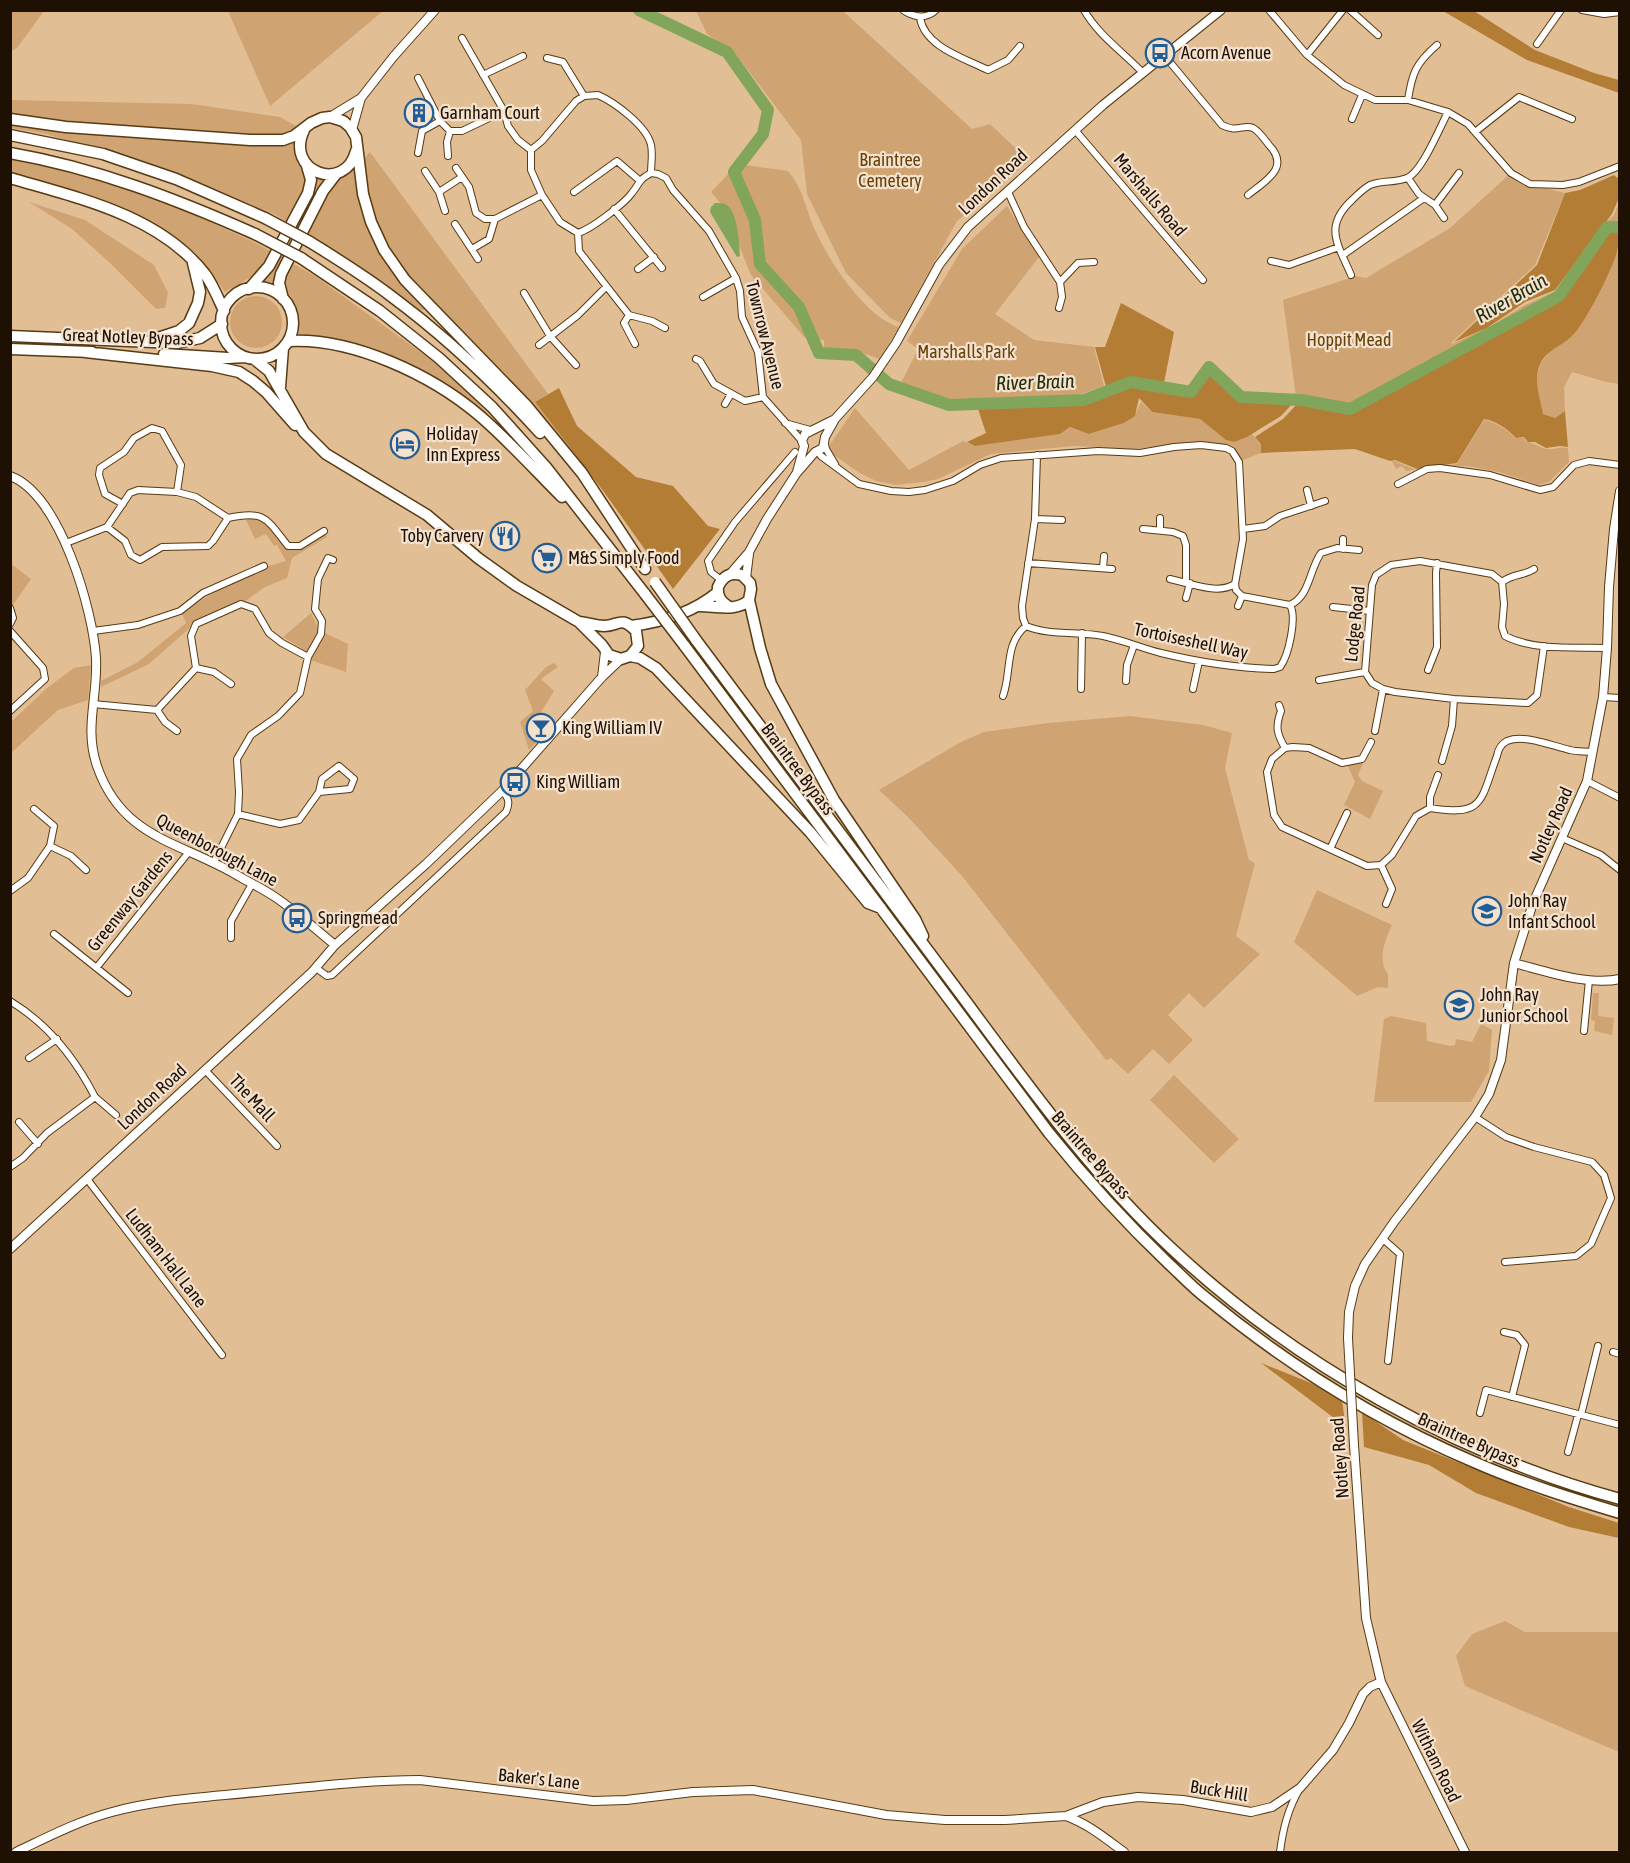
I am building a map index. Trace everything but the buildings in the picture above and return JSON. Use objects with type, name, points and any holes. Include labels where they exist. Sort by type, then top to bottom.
[{"type":"highway","points":[[10,119],[78,128],[250,140],[282,140],[304,130],[315,121],[330,117],[343,122],[352,130],[356,138],[363,194],[370,222],[384,250],[405,280],[526,405],[582,473],[645,569]]},
{"type":"highway","points":[[304,130],[300,147],[311,180],[308,193],[269,266],[249,289],[234,297],[224,311],[222,324],[228,344],[269,371],[304,432],[334,460],[427,515],[478,558],[517,586],[579,622],[614,658],[640,658],[656,668],[810,831],[868,903],[881,908]]},
{"type":"highway","points":[[10,135],[103,154],[176,179],[265,218],[310,242],[389,295],[451,344],[490,380],[541,434],[645,569]]},
{"type":"highway","points":[[280,387],[285,345],[292,330],[289,308],[283,299],[279,283],[281,274],[323,191],[336,174],[350,165],[357,148]]},
{"type":"highway","points":[[10,153],[83,169],[151,191],[255,234],[301,258],[380,311],[460,377],[492,407],[546,467],[602,537]]},
{"type":"highway","points":[[307,166],[324,174],[336,174]]},
{"type":"highway","points":[[10,178],[62,193],[138,221],[162,234],[182,249],[205,274],[224,311]]},
{"type":"highway","points":[[143,343],[179,332],[189,323],[200,292],[192,260]]},
{"type":"highway","points":[[249,289],[264,288],[283,299]]},
{"type":"highway","name":"Great Notley Bypass","points":[[10,336],[143,343],[191,341],[205,336],[222,324]]},
{"type":"highway","points":[[249,358],[268,357],[285,345],[305,340],[330,343],[382,359],[426,380],[459,400],[494,429],[602,537]]},
{"type":"highway","name":"Great Notley Bypass","points":[[10,349],[146,352],[249,358]]},
{"type":"highway","points":[[85,352],[212,366],[238,372],[261,387],[289,421],[304,432]]},
{"type":"highway","name":"Braintree Bypass","points":[[602,537],[1020,1096],[1069,1159],[1138,1234],[1203,1296],[1281,1354],[1335,1390],[1473,1462],[1519,1480],[1620,1513]]},
{"type":"highway","name":"Braintree Bypass","points":[[645,569],[1059,1127],[1130,1208],[1171,1249],[1261,1324],[1395,1408],[1459,1440],[1536,1473],[1581,1489],[1620,1499]]},
{"type":"highway","points":[[579,622],[608,626],[619,622],[631,626],[650,624],[700,606],[718,592],[726,577],[742,575],[746,578],[752,589],[749,600],[771,684],[834,800],[915,919],[933,958]]},
{"type":"highway","points":[[718,592],[723,603],[729,607]]},
{"type":"highway","points":[[700,606],[737,608],[749,600]]},
{"type":"highway","points":[[625,658],[635,651],[638,639],[650,624]]},
{"type":"highway","points":[[603,648],[603,632],[608,626]]},
{"type":"highway","points":[[631,626],[638,639]]},
{"type":"main road","points":[[330,117],[361,98],[435,10]]},
{"type":"main road","points":[[352,130],[361,98]]},
{"type":"street","points":[[903,10],[920,18],[933,14],[936,10]]},
{"type":"street","points":[[1084,10],[1104,36],[1142,72]]},
{"type":"street","name":"London Road","points":[[825,440],[836,419],[880,367],[948,250],[968,227],[1142,72],[1221,10]]},
{"type":"street","points":[[1269,10],[1307,55],[1337,80],[1375,100],[1408,100],[1448,112],[1468,124],[1511,173],[1530,184],[1563,185],[1579,182],[1620,166]]},
{"type":"street","points":[[1307,55],[1343,10]]},
{"type":"street","points":[[1350,10],[1378,35]]},
{"type":"street","points":[[1537,44],[1561,10]]},
{"type":"street","points":[[1582,10],[1604,14],[1620,12]]},
{"type":"street","points":[[920,18],[922,28],[932,40],[988,70],[1008,60],[1020,46]]},
{"type":"street","points":[[462,38],[504,111],[508,126],[518,140],[531,150]]},
{"type":"street","points":[[1408,100],[1416,68],[1437,45]]},
{"type":"street","points":[[1164,55],[1222,124],[1230,129],[1247,127],[1254,129],[1278,157],[1275,172],[1248,195]]},
{"type":"street","points":[[483,75],[523,56]]},
{"type":"street","points":[[548,58],[563,62],[584,96]]},
{"type":"street","points":[[418,78],[440,121],[450,131],[462,131],[504,111]]},
{"type":"street","points":[[531,150],[542,141],[576,101],[584,96],[597,95],[611,100],[644,130],[651,144],[651,173],[639,180],[632,194],[593,226],[578,233]]},
{"type":"street","points":[[1352,120],[1362,95]]},
{"type":"street","points":[[1475,132],[1519,97],[1572,119]]},
{"type":"street","points":[[1351,275],[1339,247],[1335,230],[1337,218],[1346,205],[1369,186],[1408,178],[1419,166],[1448,112]]},
{"type":"street","points":[[418,153],[422,131],[440,121]]},
{"type":"street","name":"Marshalls Road","points":[[1075,130],[1203,280]]},
{"type":"street","points":[[448,156],[447,142],[450,131]]},
{"type":"street","points":[[531,150],[531,170],[542,195],[560,222],[578,233]]},
{"type":"street","points":[[574,192],[617,161],[639,180]]},
{"type":"street","points":[[456,168],[469,188],[476,213],[484,219],[495,219],[542,195]]},
{"type":"street","points":[[425,171],[439,192],[445,211]]},
{"type":"street","name":"Townrow Avenue","points":[[651,173],[666,178],[673,190],[710,231],[736,278],[740,291],[742,316],[758,352],[763,397],[803,444]]},
{"type":"street","points":[[1435,205],[1459,173]]},
{"type":"street","points":[[439,192],[462,177]]},
{"type":"street","points":[[1408,178],[1424,198],[1435,205],[1444,218]]},
{"type":"street","points":[[1008,192],[1024,227],[1060,282],[1062,297],[1059,308]]},
{"type":"street","points":[[1342,255],[1424,198]]},
{"type":"street","points":[[614,208],[662,268]]},
{"type":"street","points":[[472,249],[489,238],[495,219]]},
{"type":"street","points":[[455,224],[478,259]]},
{"type":"street","points":[[578,233],[579,251],[629,315],[652,321],[665,328]]},
{"type":"street","points":[[1271,261],[1289,265],[1339,247]]},
{"type":"street","points":[[638,269],[654,257]]},
{"type":"street","points":[[1060,282],[1078,263],[1094,262]]},
{"type":"street","points":[[703,297],[736,278]]},
{"type":"street","points":[[539,345],[578,315],[606,287]]},
{"type":"street","points":[[524,293],[549,336],[576,365]]},
{"type":"street","points":[[629,315],[624,323],[635,344]]},
{"type":"street","points":[[696,359],[700,361],[714,384],[731,394],[744,401],[763,397]]},
{"type":"street","points":[[726,404],[731,394]]},
{"type":"street","name":"London Road","points":[[813,430],[836,419]]},
{"type":"street","points":[[785,423],[822,432],[826,449],[835,465]]},
{"type":"street","points":[[123,504],[105,494],[99,475],[100,468],[124,452],[134,438],[152,428],[162,431],[181,465],[177,492]]},
{"type":"street","points":[[796,474],[805,434],[813,430]]},
{"type":"street","points":[[795,452],[735,522],[708,561],[711,572],[726,577],[749,552],[796,474],[825,440]]},
{"type":"street","points":[[803,444],[807,450],[817,452],[859,484],[891,491],[909,492],[925,490],[954,481],[980,465],[1001,458],[1098,451],[1140,453],[1173,447],[1226,448],[1239,462],[1243,529],[1235,584],[1236,590],[1242,596],[1290,605],[1304,595],[1313,567],[1321,553],[1329,550],[1359,550]]},
{"type":"street","points":[[1003,696],[1008,682],[1011,646],[1019,632],[1026,626],[1022,606],[1035,519],[1037,456]]},
{"type":"street","points":[[1398,484],[1405,477],[1427,469],[1440,468],[1490,475],[1540,490],[1553,487],[1574,465],[1589,461],[1620,465]]},
{"type":"street","name":"Queenborough Lane","points":[[10,476],[30,487],[49,509],[66,543],[93,631],[96,661],[90,722],[91,739],[96,764],[105,788],[131,820],[164,841],[214,862],[274,896],[335,945]]},
{"type":"street","points":[[66,543],[107,527],[130,493],[138,490],[177,492],[196,497],[228,518]]},
{"type":"street","points":[[1307,490],[1311,506]]},
{"type":"street","name":"Notley Road","points":[[1381,1682],[1366,1618],[1353,1445],[1349,1312],[1355,1286],[1365,1264],[1475,1117],[1489,1094],[1501,1060],[1514,963],[1533,903],[1587,782],[1603,696],[1609,588],[1620,491]]},
{"type":"street","points":[[1243,529],[1265,526],[1280,516],[1325,501]]},
{"type":"street","points":[[107,527],[125,541],[131,555],[140,560],[162,547],[208,546],[228,518],[246,514],[257,514],[270,523],[288,546],[300,546],[324,531]]},
{"type":"street","points":[[1160,530],[1161,518]]},
{"type":"street","points":[[1035,519],[1062,520]]},
{"type":"street","points":[[1143,529],[1179,533],[1185,540],[1188,583],[1186,598]]},
{"type":"street","points":[[1342,549],[1343,539]]},
{"type":"street","points":[[746,578],[749,552]]},
{"type":"street","points":[[1103,568],[1104,556]]},
{"type":"street","points":[[214,862],[238,814],[237,759],[251,735],[278,716],[300,693],[308,657],[321,634],[322,621],[315,609],[318,579],[328,558],[333,560]]},
{"type":"street","name":"Lodge Road","points":[[1383,689],[1372,682],[1365,672],[1372,585],[1376,575],[1390,565],[1420,561],[1492,574],[1502,582]]},
{"type":"street","points":[[1028,563],[1112,569]]},
{"type":"street","points":[[1428,670],[1437,647],[1437,563]]},
{"type":"street","points":[[93,631],[138,625],[180,611],[203,593],[264,566]]},
{"type":"street","points":[[1534,569],[1512,575],[1502,582],[1504,604],[1502,627],[1505,636],[1515,641],[1544,646],[1607,648]]},
{"type":"street","points":[[1170,579],[1215,588],[1235,584]]},
{"type":"street","points":[[1238,606],[1242,596]]},
{"type":"street","points":[[196,668],[191,636],[196,624],[241,604],[255,609],[269,633],[308,657]]},
{"type":"street","name":"Tortoiseshell Way","points":[[1026,626],[1036,630],[1105,636],[1199,661],[1251,669],[1274,669],[1280,667],[1286,657],[1294,616],[1290,605]]},
{"type":"street","points":[[1333,607],[1370,611]]},
{"type":"street","points":[[10,608],[13,618],[10,624]]},
{"type":"street","points":[[10,631],[43,668],[45,679],[10,711]]},
{"type":"street","points":[[1081,689],[1082,633]]},
{"type":"street","points":[[1126,681],[1127,664],[1134,645]]},
{"type":"street","points":[[1375,731],[1383,689],[1454,699],[1528,703],[1537,695],[1544,646]]},
{"type":"street","points":[[602,677],[603,648]]},
{"type":"street","name":"London Road","points":[[10,1249],[316,968],[335,945],[426,864],[502,791],[602,677],[625,658]]},
{"type":"street","points":[[1193,689],[1199,661]]},
{"type":"street","points":[[196,668],[214,672],[231,684]]},
{"type":"street","points":[[157,710],[196,668]]},
{"type":"street","points":[[1319,680],[1365,672]]},
{"type":"street","points":[[1603,696],[1620,698]]},
{"type":"street","points":[[1442,761],[1452,726],[1454,699]]},
{"type":"street","points":[[93,704],[157,710]]},
{"type":"street","points":[[1279,705],[1281,711],[1276,723],[1276,733],[1285,748]]},
{"type":"street","points":[[157,710],[165,722],[177,732]]},
{"type":"street","points":[[1371,742],[1362,759],[1342,763],[1309,748],[1285,748],[1272,759],[1267,772],[1274,815],[1282,827],[1367,866],[1381,865],[1392,855],[1416,816],[1430,808],[1455,812],[1466,810],[1480,802],[1499,749],[1506,741],[1547,742],[1570,750],[1593,752]]},
{"type":"street","points":[[238,814],[280,824],[299,820],[319,792],[322,778],[339,766],[354,779],[350,789],[319,792]]},
{"type":"street","points":[[1430,808],[1430,797],[1438,774]]},
{"type":"street","points":[[1587,782],[1620,798]]},
{"type":"street","points":[[316,968],[327,976],[332,975],[506,812],[509,804],[502,791]]},
{"type":"street","points":[[10,891],[28,879],[50,846],[54,826],[34,809]]},
{"type":"street","points":[[1330,849],[1347,813]]},
{"type":"street","points":[[1562,838],[1602,855],[1620,870]]},
{"type":"street","points":[[50,846],[71,856],[86,870]]},
{"type":"street","name":"Greenway Gardens","points":[[97,967],[188,853]]},
{"type":"street","points":[[1381,865],[1392,889],[1386,904]]},
{"type":"street","points":[[231,938],[231,921],[252,884]]},
{"type":"street","name":"Greenway Gardens","points":[[54,934],[128,993]]},
{"type":"street","points":[[1514,963],[1589,980],[1620,979]]},
{"type":"street","points":[[1584,1031],[1589,980]]},
{"type":"street","points":[[10,1001],[57,1039],[75,1063],[95,1097],[116,1114]]},
{"type":"street","points":[[29,1058],[57,1039]]},
{"type":"street","name":"The Mall","points":[[205,1071],[277,1146]]},
{"type":"street","points":[[10,1167],[38,1144],[47,1133],[95,1097]]},
{"type":"street","points":[[1475,1117],[1506,1137],[1592,1162],[1604,1175],[1611,1198],[1591,1244],[1576,1256],[1505,1262]]},
{"type":"street","points":[[19,1122],[38,1144]]},
{"type":"street","name":"Ludham Hall Lane","points":[[87,1179],[222,1355]]},
{"type":"street","points":[[1611,1198],[1620,1198]]},
{"type":"street","points":[[1383,1239],[1400,1254],[1388,1361]]},
{"type":"street","points":[[1534,1260],[1535,1269]]},
{"type":"street","points":[[1504,1332],[1518,1335],[1525,1345],[1512,1397]]},
{"type":"street","points":[[1568,1452],[1598,1346]]},
{"type":"street","points":[[1480,1413],[1486,1390],[1620,1425]]},
{"type":"street","name":"Buck Hill","points":[[1066,1816],[1103,1802],[1138,1797],[1183,1800],[1238,1811],[1263,1811],[1281,1802],[1300,1788],[1333,1750],[1363,1694],[1381,1682]]},
{"type":"street","name":"Witham Road","points":[[1381,1682],[1465,1852]]},
{"type":"street","name":"Baker's Lane","points":[[16,1852],[78,1823],[150,1804],[399,1780],[420,1780],[592,1801],[626,1800],[693,1792],[753,1790],[866,1812],[937,1820],[1005,1820],[1066,1816]]},
{"type":"street","points":[[1280,1852],[1283,1828],[1290,1805],[1300,1788]]},
{"type":"street","points":[[1066,1816],[1094,1830],[1124,1852]]},
{"type":"green space","points":[[10,11],[44,11],[17,48],[11,51]]},
{"type":"green space","points":[[228,11],[383,11],[270,106]]},
{"type":"green space","name":"Braintree Cemetery","points":[[696,11],[843,11],[972,129],[990,124],[1029,161],[957,221],[901,323],[890,318],[846,273],[807,194],[801,140],[735,53],[707,34]]},
{"type":"green space","points":[[10,100],[192,104],[280,117],[298,127],[293,146],[298,162],[314,176],[339,179],[355,168],[370,152],[548,394],[535,402],[579,460],[442,310],[420,310],[317,240],[274,214],[168,171],[46,134],[11,128]]},
{"type":"green space","points":[[10,159],[95,178],[179,208],[254,242],[315,276],[455,377],[488,414],[486,416],[364,348],[332,339],[299,334],[299,316],[288,294],[251,277],[225,292],[196,253],[147,222],[11,175]]},
{"type":"green space","points":[[738,164],[788,171],[801,192],[815,230],[839,272],[861,300],[874,312],[899,327],[880,359],[856,351],[824,350],[824,340],[804,337],[751,275],[723,206],[711,192]]},
{"type":"green space","name":"Hoppit Mead","points":[[1511,173],[1530,184],[1565,193],[1535,265],[1452,344],[1556,291],[1600,229],[1614,215],[1619,202],[1619,225],[1606,226],[1557,295],[1440,355],[1350,409],[1296,397],[1283,300],[1356,276],[1366,278],[1450,228]]},
{"type":"green space","points":[[29,202],[85,220],[154,265],[168,293],[165,308],[156,309],[72,229]]},
{"type":"green space","name":"Marshalls Park","points":[[1007,206],[1039,257],[995,314],[1034,340],[1094,347],[1104,386],[1078,395],[950,400],[901,383],[918,349],[907,341],[962,249]]},
{"type":"green space","points":[[1619,240],[1619,384],[1572,372],[1564,387],[1565,411],[1555,418],[1543,414],[1535,385],[1540,364],[1551,350],[1571,337],[1593,303],[1618,251]]},
{"type":"green space","points":[[256,296],[270,300],[278,308],[282,322],[278,336],[270,344],[256,348],[242,344],[234,336],[230,322],[234,308],[242,300]]},
{"type":"green space","points":[[1141,402],[1152,412],[1200,419],[1226,440],[1234,442],[1252,434],[1261,444],[1261,453],[1243,460],[1233,449],[1172,445],[1133,449],[1074,446],[991,454],[938,479],[896,485],[876,481],[858,472],[831,453],[829,446],[855,408],[909,470],[963,441],[975,446],[1060,434],[1070,427],[1090,434],[1124,423],[1135,415]]},
{"type":"green space","points":[[1484,420],[1501,427],[1515,438],[1524,438],[1527,442],[1544,448],[1568,448],[1569,462],[1549,482],[1538,485],[1499,472],[1466,466],[1432,468],[1457,464]]},
{"type":"green space","points":[[1392,461],[1395,461],[1415,470],[1406,471],[1402,466],[1396,469]]},
{"type":"green space","points":[[253,518],[269,524],[288,546],[300,546],[324,531],[327,537],[292,558],[287,578],[265,587],[241,604],[192,626],[149,664],[101,687],[101,681],[138,662],[186,623],[182,614],[194,605],[245,576],[286,561],[277,545],[274,546],[266,534],[255,539],[246,520]]},
{"type":"green space","points":[[10,563],[31,579],[11,608],[10,608]]},
{"type":"green space","points":[[311,613],[319,630],[348,644],[346,672],[310,660],[307,652],[283,637]]},
{"type":"green space","points":[[554,663],[558,667],[541,679],[554,691],[533,725],[535,728],[533,731],[541,737],[529,750],[520,722],[533,711],[525,690],[546,667]]},
{"type":"green space","points":[[91,665],[88,700],[58,710],[11,753],[11,722],[47,688],[74,668]]},
{"type":"green space","points":[[1130,716],[1203,725],[1232,733],[1225,768],[1249,860],[1255,863],[1236,936],[1260,954],[1204,1008],[1189,993],[1168,1015],[1193,1040],[1169,1064],[1153,1049],[1128,1074],[1111,1058],[1106,1060],[962,876],[909,818],[879,790],[961,742],[984,732],[1048,723]]},
{"type":"green space","points":[[1364,761],[1358,775],[1362,781],[1383,791],[1370,819],[1344,805],[1355,782],[1347,764]]},
{"type":"green space","points":[[1317,890],[1392,925],[1383,956],[1383,963],[1388,974],[1388,988],[1378,987],[1357,996],[1294,942]]},
{"type":"green space","points":[[1593,993],[1599,993],[1598,1016],[1614,1018],[1612,1035],[1594,1031],[1595,1021],[1591,1020]]},
{"type":"green space","points":[[1391,1016],[1426,1023],[1427,1041],[1451,1046],[1455,1045],[1456,1039],[1472,1042],[1481,1024],[1492,1030],[1489,1071],[1471,1102],[1374,1102],[1384,1019]]},
{"type":"green space","points":[[1174,1075],[1239,1139],[1214,1163],[1150,1100]]},
{"type":"green space","points":[[1505,1621],[1525,1632],[1619,1632],[1619,1752],[1465,1686],[1456,1656],[1472,1634]]},
{"type":"shaded area","points":[[1443,11],[1474,11],[1535,50],[1594,73],[1619,80],[1619,93],[1527,60]]},
{"type":"shaded area","points":[[1614,175],[1619,179],[1619,198],[1612,214],[1555,290],[1525,302],[1487,328],[1454,342],[1537,265],[1565,193],[1580,190]]},
{"type":"shaded area","points":[[715,203],[726,205],[732,211],[738,230],[740,256],[737,257],[710,212]]},
{"type":"shaded area","points":[[1608,229],[1619,229],[1619,241],[1604,284],[1577,331],[1543,359],[1538,370],[1538,389],[1543,414],[1555,418],[1565,411],[1568,447],[1546,448],[1535,442],[1528,442],[1524,437],[1516,438],[1501,426],[1484,419],[1457,463],[1417,469],[1395,460],[1390,461],[1355,449],[1261,453],[1261,444],[1255,437],[1283,419],[1298,403],[1350,412],[1560,298]]},
{"type":"shaded area","points":[[1121,303],[1174,332],[1163,388],[1192,393],[1209,370],[1241,399],[1294,402],[1281,416],[1247,437],[1234,442],[1226,440],[1200,419],[1152,412],[1139,398],[1135,416],[1124,423],[1089,434],[1070,427],[1060,434],[975,446],[967,442],[986,433],[978,409],[1085,403],[1108,394],[1095,347],[1105,347]]},
{"type":"shaded area","points":[[559,388],[577,426],[636,477],[673,486],[708,526],[720,529],[673,589],[604,492],[535,402]]},
{"type":"shaded area","points":[[1261,1363],[1311,1383],[1342,1400],[1346,1429],[1344,1437],[1337,1434],[1334,1418]]},
{"type":"shaded area","points":[[1362,1412],[1403,1440],[1569,1507],[1619,1523],[1619,1538],[1569,1527],[1476,1493],[1429,1465],[1364,1447]]},
{"type":"waterway","name":"River Brain","points":[[639,10],[727,52],[768,110],[763,134],[734,172],[755,220],[760,264],[799,307],[819,353],[856,355],[889,384],[949,405],[1084,400],[1131,382],[1191,392],[1209,367],[1241,397],[1301,400],[1350,409],[1559,296],[1607,227],[1620,227]]},
{"type":"place","name":"Acorn Avenue","points":[[1160,53]]},
{"type":"place","name":"Garnham Court","points":[[419,113]]},
{"type":"place","name":"Holiday Inn Express","points":[[405,444]]},
{"type":"place","name":"Toby Carvery","points":[[505,536]]},
{"type":"place","name":"M&S Simply Food","points":[[547,558]]},
{"type":"place","name":"King William IV","points":[[541,728]]},
{"type":"place","name":"King William","points":[[515,782]]},
{"type":"place","name":"John Ray Infant School","points":[[1487,911]]},
{"type":"place","name":"Springmead","points":[[297,918]]},
{"type":"place","name":"John Ray Junior School","points":[[1459,1005]]}]
